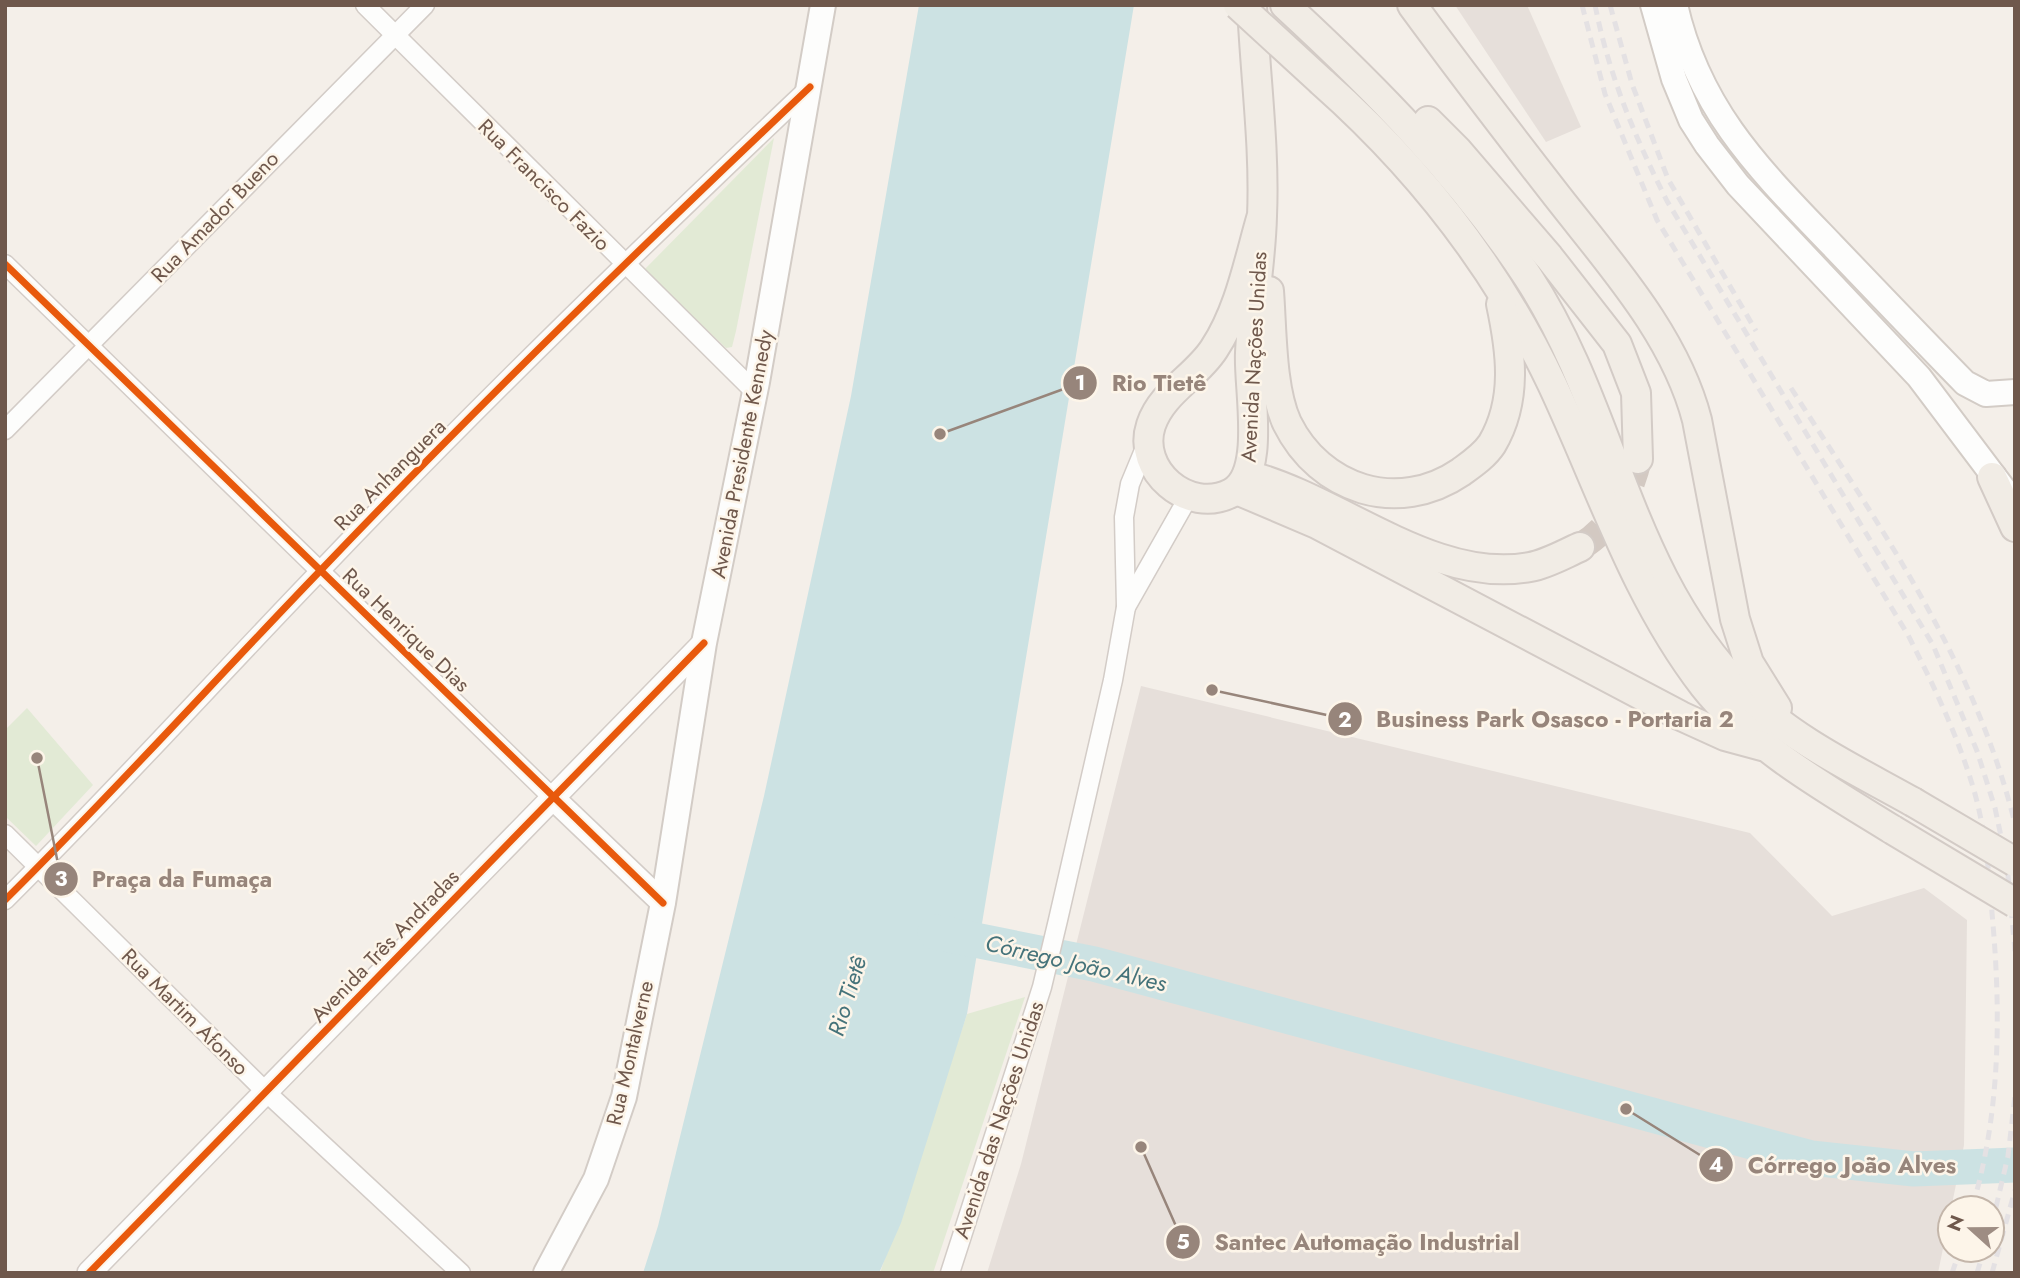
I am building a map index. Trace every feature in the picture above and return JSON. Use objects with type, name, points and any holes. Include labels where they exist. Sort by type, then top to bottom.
[{"type":"main road","name":"Avenida Presidente Kennedy","points":[[663,903],[704,643],[755,392],[823,5]]},
{"type":"main road","points":[[1238,5],[1383,139],[1461,230],[1522,325],[1553,386],[1620,544],[1657,614],[1706,688],[1768,747],[1893,830],[2015,903]]},
{"type":"main road","name":"Avenida Nações Unidas","points":[[1189,496],[1213,499],[1242,483],[1253,443],[1250,369],[1262,215],[1252,5]]},
{"type":"main road","points":[[1284,5],[1340,56],[1438,158],[1528,277],[1568,351],[1657,569],[1679,611],[1745,693],[1791,731],[2015,862]]},
{"type":"main road","points":[[1412,5],[1640,305],[1675,361],[1686,384],[1697,420],[1742,646],[1749,663],[1791,731]]},
{"type":"main road","points":[[1653,5],[1674,79],[1691,120],[1707,145],[1738,185],[1919,377],[1992,477],[2015,502]]},
{"type":"main road","points":[[1675,5],[1690,58],[1706,95],[1754,163],[1965,383],[1986,394],[2015,392]]},
{"type":"main road","points":[[1340,56],[1362,63],[1381,75],[1457,150],[1590,306],[1617,344],[1636,393],[1638,459]]},
{"type":"main road","points":[[1262,215],[1280,392],[1286,421],[1299,443],[1331,475],[1353,487],[1379,493],[1431,490],[1480,458],[1492,443],[1506,406],[1511,378],[1509,344],[1498,286]]},
{"type":"main road","name":"Avenida Nações Unidas","points":[[1147,441],[1158,409],[1199,369],[1222,338],[1262,215]]},
{"type":"main road","points":[[1199,369],[1218,363],[1250,369],[1263,375],[1280,392]]},
{"type":"main road","points":[[1147,441],[1155,468],[1162,480],[1189,496]]},
{"type":"main road","points":[[1992,477],[2015,527]]},
{"type":"main road","points":[[1242,483],[1681,716],[1725,736],[1768,747]]},
{"type":"main road","points":[[1242,483],[1280,484],[1407,544],[1477,569],[1532,567],[1580,547]]},
{"type":"main road","name":"Rua Montalverne","points":[[546,1273],[596,1179],[624,1097],[663,903]]},
{"type":"street","name":"Rua Francisco Fazio","points":[[365,5],[623,264],[755,392]]},
{"type":"street","name":"Rua Amador Bueno","points":[[5,430],[425,5]]},
{"type":"street","name":"Rua Anhanguera","points":[[5,900],[110,796],[320,571],[623,264],[810,87]]},
{"type":"street","name":"Rua Henrique Dias","points":[[5,264],[663,903]]},
{"type":"street","points":[[1126,607],[1124,517],[1130,484],[1147,441]]},
{"type":"street","points":[[1126,607],[1189,496]]},
{"type":"street","name":"Avenida das Nações Unidas","points":[[950,1273],[1042,987],[1113,680],[1126,607]]},
{"type":"street","name":"Avenida Três Andradas","points":[[89,1273],[704,643]]},
{"type":"street","name":"Rua Martim Afonso","points":[[5,834],[266,1092],[461,1273]]},
{"type":"shaded area","points":[[1455,5],[1527,5],[1581,127],[1546,142]]},
{"type":"shaded area","points":[[1141,686],[1750,833],[1832,916],[1924,888],[1967,920],[1964,1145],[1954,1194],[1936,1194],[1938,1273],[987,1273],[1021,1164]]},
{"type":"green space","points":[[774,138],[736,331],[732,347],[726,348],[644,270]]},
{"type":"green space","points":[[27,708],[93,785],[36,846],[5,816],[5,730]]},
{"type":"green space","points":[[1025,997],[933,1273],[880,1273],[967,1014]]},
{"type":"water","points":[[919,5],[1134,5],[967,1014],[901,1223],[879,1273],[643,1273],[658,1226],[764,796],[851,396]]},
{"type":"waterway","name":"Córrego João Alves","points":[[935,932],[1094,964],[1811,1158],[1914,1169],[2015,1165]]},
{"type":"tunnel","points":[[1580,547],[1601,530],[1618,509],[1630,485],[1638,459]]},
{"type":"railway","points":[[1582,5],[1605,94],[1657,220],[1908,635],[1944,709],[1967,767],[1981,818],[1988,865],[1997,987],[1993,1098],[1989,1135],[1976,1194]]},
{"type":"railway","points":[[1595,5],[1624,106],[1667,201],[1933,645],[1977,751],[1995,808],[2007,865],[2015,951]]},
{"type":"railway","points":[[1610,5],[1632,84],[1668,179],[1756,331]]},
{"type":"railway","points":[[1791,388],[1890,544],[1950,651],[1998,764],[2015,824]]},
{"type":"railway","points":[[1999,1194],[2008,1156],[2015,1096]]},
{"type":"railway","points":[[1992,1273],[2015,1190]]},
{"type":"railway","points":[[1952,1273],[1955,1264]]},
{"type":"railway","points":[[1977,1273],[1980,1264]]},
{"type":"cycle path","points":[[5,900],[439,448],[623,266],[810,87]]},
{"type":"cycle path","points":[[5,264],[663,903]]},
{"type":"cycle path","points":[[89,1273],[704,643]]},
{"type":"place","name":"Rio Tietê","points":[[940,434]]},
{"type":"place","name":"Business Park Osasco - Portaria 2","points":[[1212,690]]},
{"type":"place","name":"Praça da Fumaça","points":[[37,758]]},
{"type":"place","name":"Córrego João Alves","points":[[1626,1109]]},
{"type":"place","name":"Santec Automação Industrial","points":[[1141,1147]]}]
